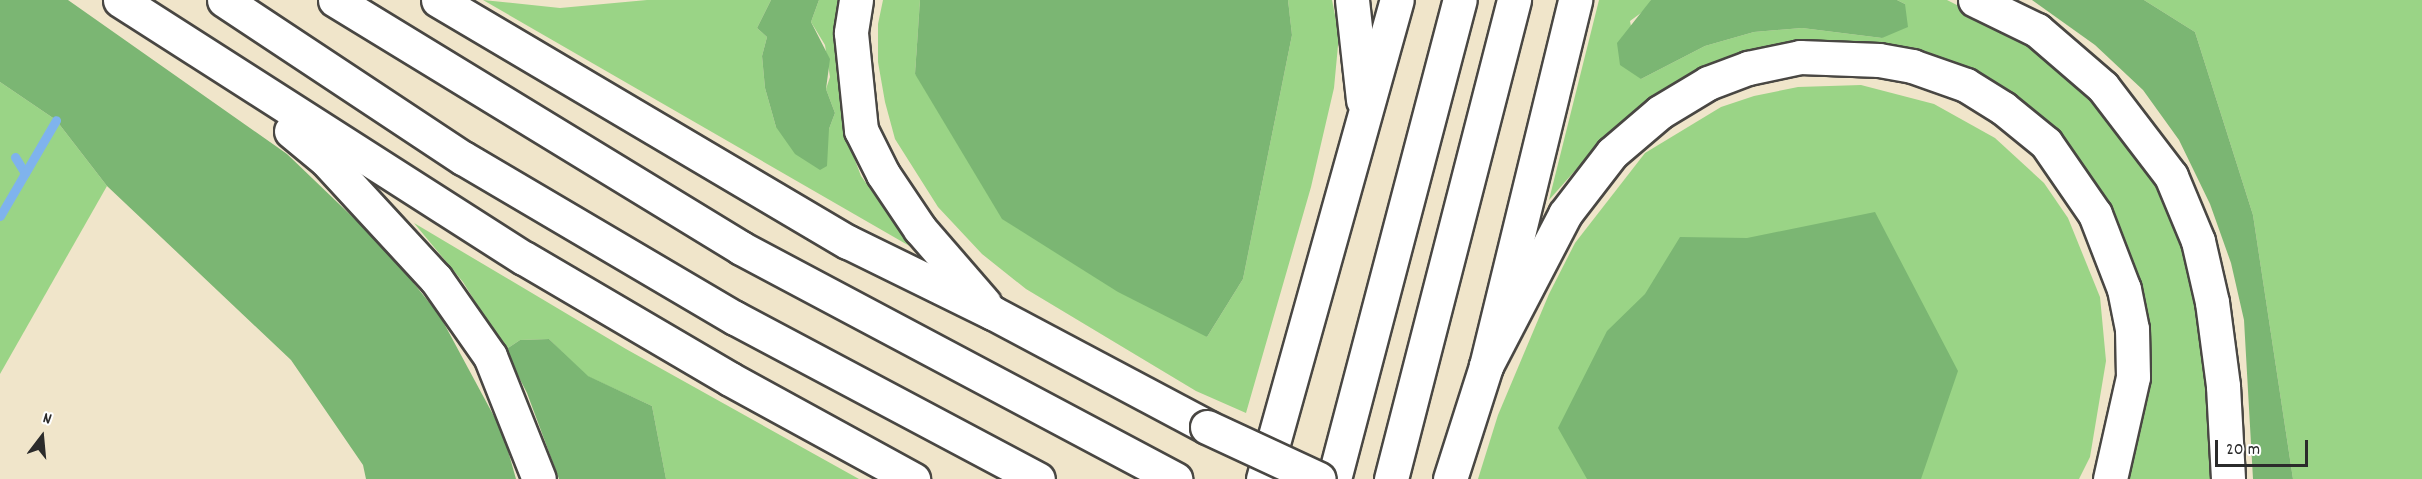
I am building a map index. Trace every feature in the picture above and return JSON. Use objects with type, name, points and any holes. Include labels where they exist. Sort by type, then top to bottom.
[{"type":"highway","points":[[120,0],[524,258],[730,379],[913,479]]},
{"type":"highway","points":[[224,0],[463,158],[735,318],[1038,479]]},
{"type":"highway","points":[[335,0],[741,248],[1175,479]]},
{"type":"highway","points":[[438,0],[848,242],[993,313],[1207,427],[1319,479]]},
{"type":"highway","points":[[856,0],[852,56],[861,130],[883,174],[920,229],[993,313]]},
{"type":"highway","points":[[1352,0],[1365,120]]},
{"type":"highway","points":[[1263,479],[1397,0]]},
{"type":"highway","points":[[1334,479],[1460,0]]},
{"type":"highway","points":[[1391,479],[1514,0]]},
{"type":"highway","points":[[1450,479],[1485,366],[1575,0]]},
{"type":"highway","points":[[1975,0],[2037,30],[2103,87],[2171,176],[2198,241],[2212,302],[2223,386],[2228,479]]},
{"type":"highway","points":[[180,40],[326,160],[436,279],[490,356],[539,479]]},
{"type":"highway","points":[[1485,366],[1565,214],[1612,153],[1660,112],[1708,83],[1748,68],[1800,57],[1878,60],[1912,66],[1966,85],[2003,108],[2046,143],[2095,214],[2124,289],[2132,329],[2133,376],[2110,479]]},
{"type":"green space","points":[[0,0],[68,0],[287,154],[388,251],[440,316],[503,433],[516,479],[366,479],[363,465],[291,360],[107,186],[56,120],[0,82]]},
{"type":"green space","points":[[483,0],[560,8],[647,0],[771,0],[757,28],[767,37],[762,56],[765,88],[776,127],[829,129],[835,113],[826,89],[830,77],[825,45],[811,22],[819,0],[839,0],[834,35],[847,139],[861,176],[913,248]]},
{"type":"green space","points":[[771,0],[819,0],[811,22],[830,59],[826,89],[835,113],[829,129],[827,166],[820,170],[795,154],[776,127],[765,88],[762,56],[767,37],[757,28]]},
{"type":"green space","points":[[883,0],[920,0],[915,74],[1207,337],[1243,279],[1292,35],[1288,0],[1332,0],[1339,35],[1334,88],[1311,187],[1246,413],[1196,391],[1026,289],[982,254],[938,207],[895,139],[885,102],[878,62],[878,24]]},
{"type":"green space","points":[[920,0],[1288,0],[1292,35],[1243,279],[1207,337],[1118,292],[1002,219],[915,74]]},
{"type":"green space","points":[[1599,0],[1651,0],[1649,7],[1630,21],[1641,79],[1705,46],[1754,32],[1802,28],[1882,38],[1905,4],[1897,0],[1947,0],[2046,50],[2094,98],[2162,190],[2205,308],[2214,479],[2125,479],[2140,430],[2146,346],[2121,239],[1954,68],[1702,68],[1644,103],[1596,147],[1549,200]]},
{"type":"green space","points":[[1651,0],[1897,0],[1905,4],[1908,27],[1882,38],[1802,28],[1754,32],[1705,46],[1641,79],[1620,65],[1617,43]]},
{"type":"green space","points":[[2032,0],[2144,0],[2195,32],[2253,215],[2293,479],[2253,479],[2244,320],[2231,263],[2210,204],[2179,140],[2143,90],[2095,45]]},
{"type":"green space","points":[[2144,0],[2422,0],[2422,479],[2293,479],[2253,215],[2195,32]]},
{"type":"green space","points":[[0,82],[56,120],[107,186],[0,374]]},
{"type":"green space","points":[[1861,85],[1934,104],[1995,138],[2044,183],[2068,218],[2100,297],[2106,361],[2090,457],[2079,479],[1478,479],[1498,415],[1549,294],[1575,243],[1645,153],[1721,107],[1754,96],[1798,87]]},
{"type":"green space","points":[[1875,212],[1958,371],[1921,479],[1587,479],[1558,428],[1607,331],[1645,294],[1680,237],[1747,238]]},
{"type":"green space","points":[[414,223],[626,349],[859,479],[666,479],[652,406],[587,376],[549,339],[520,340],[505,350],[463,282]]},
{"type":"green space","points":[[549,339],[588,376],[652,406],[666,479],[559,479],[527,393],[505,350],[520,340]]},
{"type":"waterway","points":[[0,216],[56,120]]},
{"type":"waterway","points":[[15,157],[25,173]]}]
